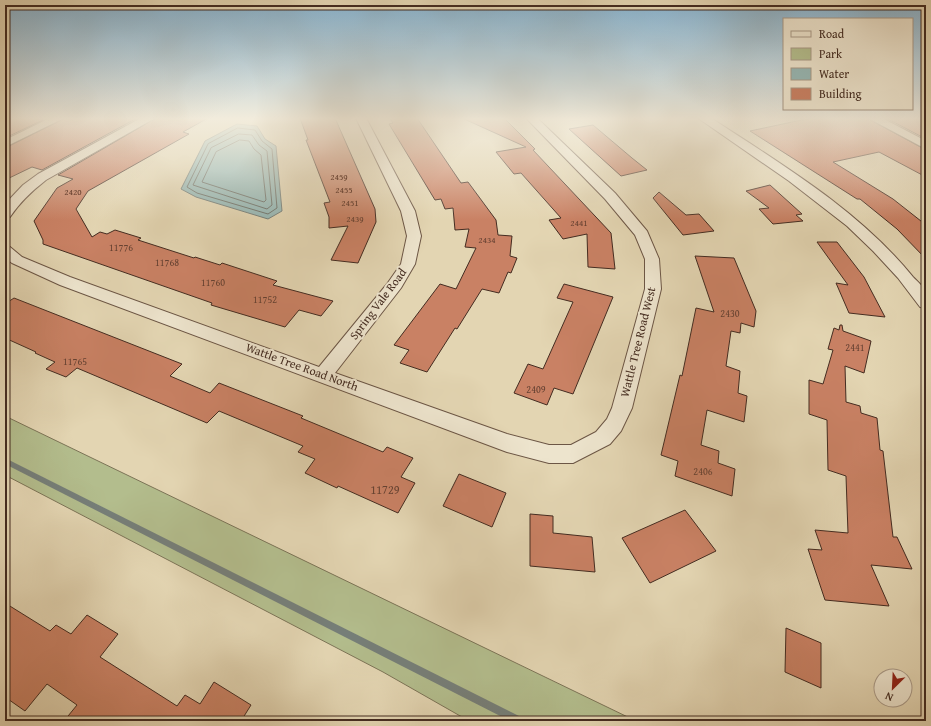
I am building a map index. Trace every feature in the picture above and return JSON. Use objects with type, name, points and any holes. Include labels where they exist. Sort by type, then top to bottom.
[{"type":"street","points":[[5,214],[14,200],[27,188],[42,177],[87,152]]},
{"type":"street","name":"Spring Vale Road","points":[[323,375],[393,288],[408,264],[412,250],[414,236],[408,211],[378,152]]},
{"type":"street","name":"Wattle Tree Road West","points":[[565,152],[610,196],[642,234],[652,259],[653,289],[622,408],[614,425],[603,438]]},
{"type":"street","points":[[754,152],[842,214],[873,242],[911,282],[926,303]]},
{"type":"street","name":"Wattle Tree Road North","points":[[5,250],[17,260],[33,268],[507,442],[549,454],[573,454],[603,438]]},
{"type":"green space","points":[[5,416],[636,721],[469,721],[383,672],[5,475]]},
{"type":"water","points":[[200,152],[277,152],[282,211],[268,219],[196,197],[181,189]]},
{"type":"building","points":[[5,152],[75,152],[42,170],[32,167],[5,180]]},
{"type":"building","points":[[98,152],[157,152],[88,191],[76,209],[92,237],[100,232],[107,234],[115,230],[141,238],[138,240],[194,258],[195,257],[220,265],[222,263],[277,281],[273,285],[333,301],[321,316],[299,310],[285,327],[211,305],[212,303],[43,244],[43,240],[34,221],[57,188],[73,179],[58,175]]},
{"type":"building","points":[[311,152],[350,152],[375,209],[376,222],[358,263],[331,260],[348,226],[329,228],[329,217],[324,203],[330,202]]},
{"type":"building","points":[[406,152],[440,152],[461,183],[468,182],[496,220],[498,235],[512,236],[510,256],[517,258],[511,273],[508,272],[499,293],[482,289],[457,329],[455,328],[427,372],[400,363],[409,350],[394,345],[440,284],[456,289],[476,248],[465,247],[469,229],[455,230],[453,208],[445,209],[441,199],[435,200]]},
{"type":"building","points":[[496,152],[535,152],[611,233],[615,269],[588,267],[587,234],[563,239],[549,220],[561,218],[521,173],[514,174]]},
{"type":"building","points":[[594,152],[625,152],[647,170],[621,176]]},
{"type":"building","points":[[783,152],[926,152],[926,177],[879,152],[833,162],[893,199],[926,225],[926,259],[897,229],[860,199],[857,199]]},
{"type":"building","points":[[770,185],[802,214],[796,215],[803,221],[773,224],[759,209],[769,208],[746,191]]},
{"type":"building","points":[[659,192],[686,215],[699,214],[714,231],[683,235],[653,198]]},
{"type":"building","points":[[817,242],[837,242],[864,277],[885,317],[849,313],[836,283],[848,285]]},
{"type":"building","points":[[695,256],[734,258],[756,311],[754,327],[741,323],[740,333],[731,331],[726,366],[740,371],[738,393],[747,396],[744,422],[707,410],[701,445],[719,451],[718,463],[735,469],[732,496],[675,476],[678,461],[661,455],[680,375],[682,376],[696,308],[714,312]]},
{"type":"building","points":[[564,284],[613,297],[573,394],[554,388],[547,405],[514,393],[528,364],[543,369],[573,302],[557,298]]},
{"type":"building","points":[[14,298],[182,364],[170,376],[210,393],[219,383],[303,416],[301,418],[383,452],[387,447],[413,458],[401,477],[415,483],[398,513],[305,473],[315,459],[298,452],[303,446],[219,411],[207,423],[77,368],[66,377],[46,369],[55,362],[5,338],[5,304]]},
{"type":"building","points":[[840,325],[842,325],[843,331],[871,341],[864,373],[845,366],[846,402],[860,406],[861,413],[877,418],[880,450],[883,451],[893,537],[897,537],[912,569],[871,565],[889,606],[825,600],[808,549],[822,550],[815,530],[848,533],[846,476],[828,470],[827,420],[809,414],[809,380],[823,384],[833,350],[828,349],[834,328],[839,330]]},
{"type":"building","points":[[459,474],[506,493],[492,527],[443,506]]},
{"type":"building","points":[[685,510],[716,551],[650,583],[622,538]]},
{"type":"building","points":[[530,514],[553,516],[553,533],[592,537],[595,572],[530,566]]},
{"type":"building","points":[[5,603],[50,631],[56,625],[71,634],[87,615],[118,634],[100,657],[177,706],[185,695],[200,704],[214,682],[251,705],[241,721],[64,721],[77,705],[47,684],[25,711],[5,697]]},
{"type":"building","points":[[786,628],[821,643],[821,688],[785,672]]},
{"type":"waterway","points":[[5,461],[520,721]]}]
